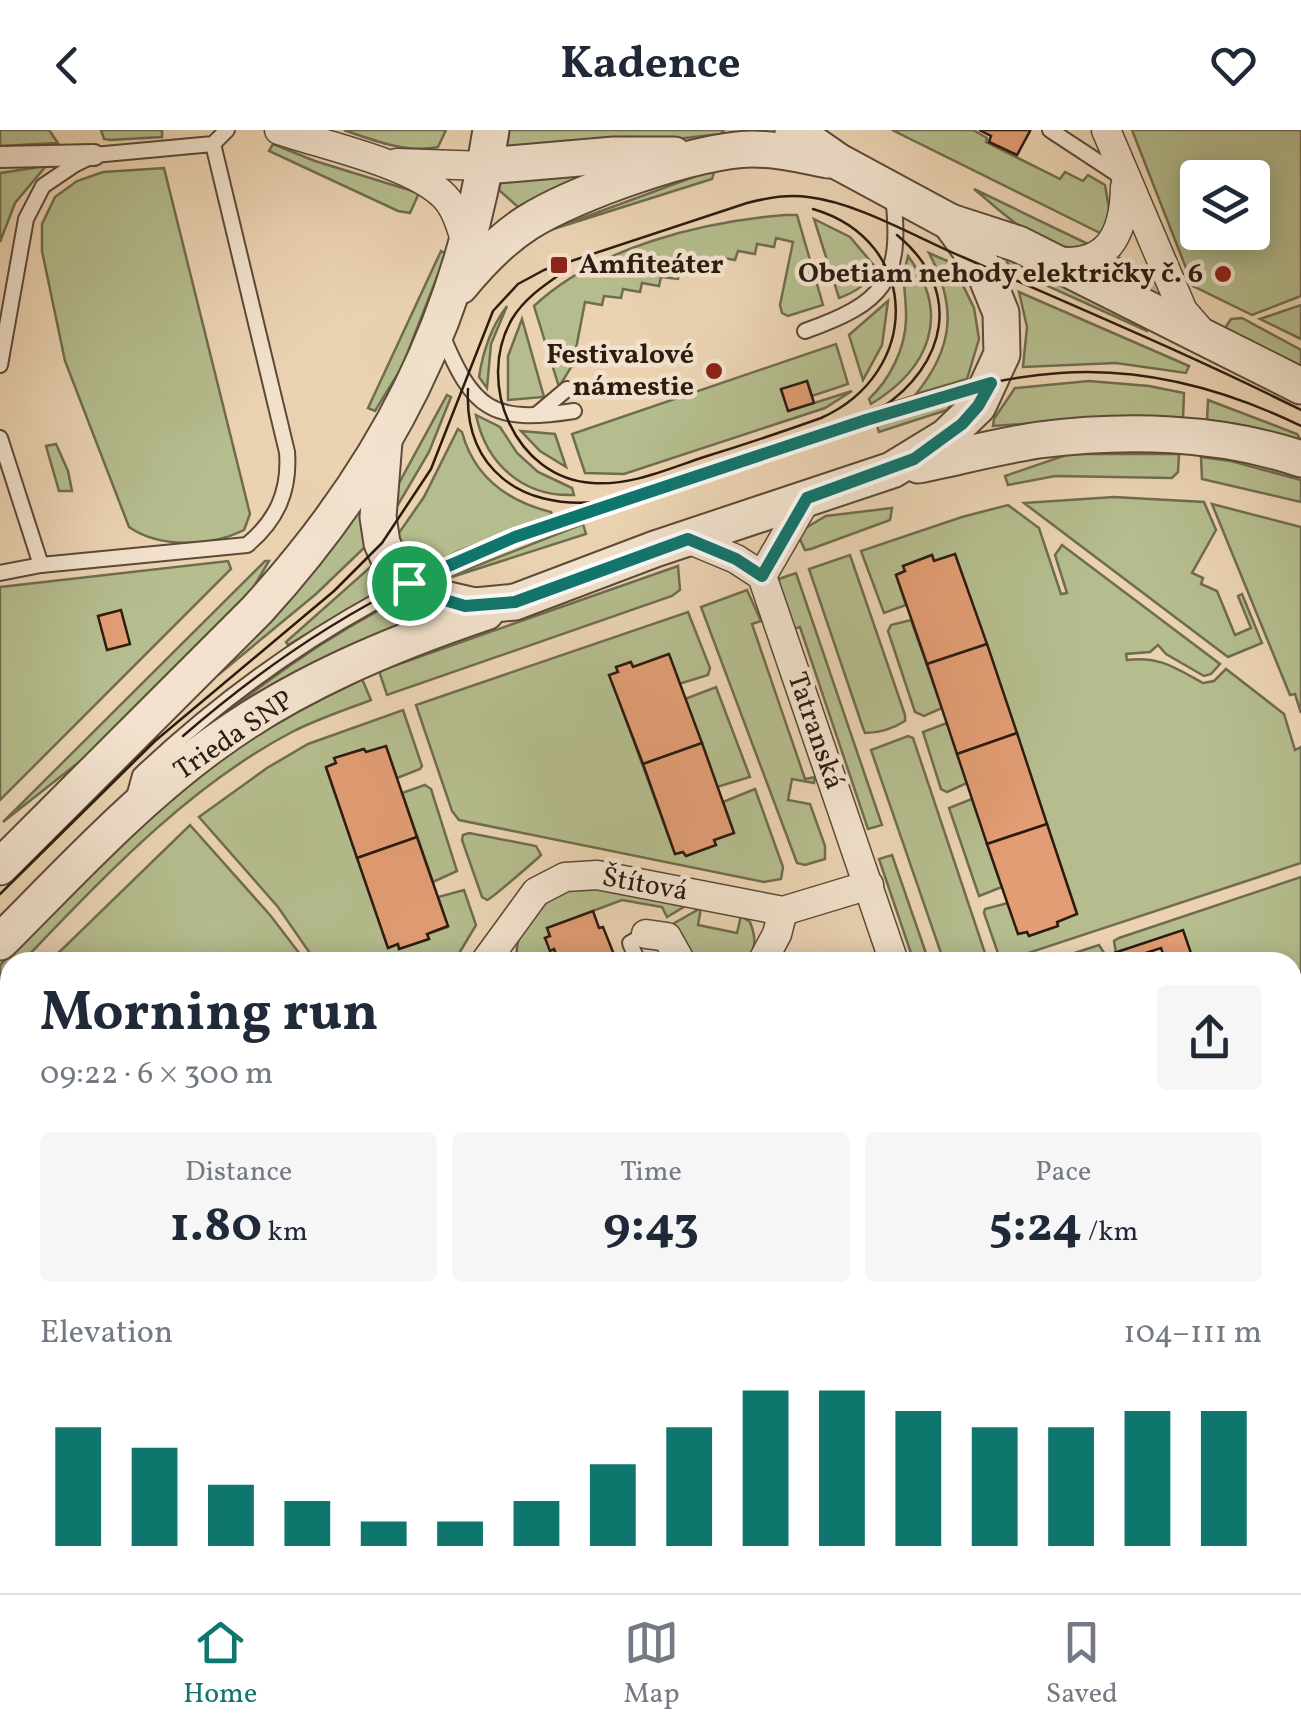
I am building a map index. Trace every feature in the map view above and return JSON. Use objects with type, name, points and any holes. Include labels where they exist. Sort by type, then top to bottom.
[{"type":"street","points":[[278,130],[378,162],[443,195],[453,208],[467,248]]},
{"type":"street","points":[[0,867],[280,586],[323,532],[384,441],[410,394],[453,296],[492,130]]},
{"type":"street","points":[[793,130],[839,162],[950,222],[1018,244],[1301,386]]},
{"type":"street","points":[[1106,130],[1183,311],[1212,341]]},
{"type":"street","points":[[378,162],[486,166],[755,149],[839,162]]},
{"type":"street","points":[[0,168],[94,155]]},
{"type":"street","points":[[453,296],[497,247],[539,216],[701,155]]},
{"type":"street","points":[[0,157],[72,157]]},
{"type":"street","points":[[1053,261],[1078,262],[1108,246],[1123,222],[1126,180]]},
{"type":"street","points":[[892,470],[932,448],[962,424],[978,406],[1002,354],[1001,313],[982,266],[950,222]]},
{"type":"street","points":[[384,441],[379,531],[390,562],[409,583],[431,596],[465,606],[515,602],[892,470],[1035,441],[1115,435],[1230,441],[1301,459]]},
{"type":"street","points":[[688,539],[736,559],[762,576],[807,498]]},
{"type":"street","name":"Tatranská","points":[[762,576],[891,952]]},
{"type":"street","name":"Trieda SNP","points":[[0,942],[130,812],[213,744],[276,704],[350,666],[436,629],[515,602]]},
{"type":"street","name":"Štítová","points":[[498,952],[536,892],[554,881],[577,876],[597,874],[783,911]]},
{"type":"street","points":[[767,952],[783,911],[869,885]]},
{"type":"street","points":[[646,934],[667,937],[675,952]]},
{"type":"lane","points":[[0,365],[23,230],[35,198],[56,176],[94,155],[213,144],[227,130]]},
{"type":"lane","points":[[1050,130],[1126,180]]},
{"type":"lane","points":[[0,573],[42,565],[247,546],[277,512],[286,484],[287,452],[213,144]]},
{"type":"lane","points":[[805,331],[858,308],[888,276],[898,236],[892,191]]},
{"type":"lane","points":[[439,329],[458,374],[474,396],[503,412],[535,416],[574,411]]},
{"type":"lane","points":[[130,812],[140,775],[202,719],[310,640],[409,583],[572,517],[991,383]]},
{"type":"lane","points":[[535,416],[567,390]]},
{"type":"lane","points":[[0,438],[42,565]]},
{"type":"lane","points":[[634,952],[630,943],[646,934]]},
{"type":"green space","points":[[0,130],[49,130],[58,143],[0,146]]},
{"type":"green space","points":[[101,130],[162,130],[162,137],[110,140],[104,139]]},
{"type":"green space","points":[[344,130],[446,130],[438,147],[415,149]]},
{"type":"green space","points":[[509,130],[724,130],[721,134],[506,158]]},
{"type":"green space","points":[[892,130],[973,130],[987,138],[986,142],[1060,179],[1065,172],[1083,181],[1088,175],[1105,185],[1111,220],[1102,234]]},
{"type":"green space","points":[[1132,130],[1301,130],[1301,296],[1252,315],[1193,286]]},
{"type":"green space","points":[[273,144],[419,193],[410,213],[398,211],[269,151]]},
{"type":"green space","points":[[615,164],[518,207],[499,190],[502,176]]},
{"type":"green space","points":[[46,166],[15,203],[0,242],[0,173]]},
{"type":"green space","points":[[164,168],[250,514],[244,530],[201,542],[155,539],[129,527],[65,361],[42,251],[42,224],[55,197],[77,181],[103,172]]},
{"type":"green space","points":[[715,169],[712,179],[547,231]]},
{"type":"green space","points":[[974,189],[1088,244],[1057,246],[1042,240]]},
{"type":"green space","points":[[797,215],[823,305],[788,316],[782,313],[780,305],[793,242],[776,238],[774,247],[757,244],[755,254],[738,251],[735,260],[718,257],[716,267],[699,264],[697,273],[680,270],[678,279],[661,277],[659,286],[642,283],[640,292],[623,289],[621,298],[604,296],[602,305],[585,302],[573,364],[559,387],[534,306],[559,285],[619,253],[652,241],[720,224]]},
{"type":"green space","points":[[814,219],[850,237],[877,269],[861,287],[839,298]]},
{"type":"green space","points":[[441,251],[446,254],[402,367],[375,411],[368,408]]},
{"type":"green space","points":[[929,253],[952,263],[974,308],[979,339],[967,379],[916,394],[938,360],[947,326],[944,291]]},
{"type":"green space","points":[[908,256],[929,299],[928,339],[907,374],[871,404],[869,399],[890,373],[903,342]]},
{"type":"green space","points":[[1005,256],[1149,323],[1147,331],[1010,269]]},
{"type":"green space","points":[[1116,256],[1163,280],[1173,305],[1096,266]]},
{"type":"green space","points":[[1019,292],[1189,366],[1186,373],[1116,363],[1023,367],[1027,327]]},
{"type":"green space","points":[[888,301],[882,345],[863,380],[849,335]]},
{"type":"green space","points":[[1301,305],[1301,339],[1260,319]]},
{"type":"green space","points":[[507,306],[491,344],[487,388],[479,377],[483,358],[492,331]]},
{"type":"green space","points":[[1242,318],[1301,350],[1301,369],[1223,331],[1231,319]]},
{"type":"green space","points":[[522,319],[544,397],[508,400],[508,356]]},
{"type":"green space","points":[[836,344],[848,384],[812,396],[807,381],[781,390],[789,411],[852,391],[825,408],[624,474],[585,473],[572,434]]},
{"type":"green space","points":[[1089,381],[1184,393],[1183,419],[1109,418],[993,426],[1015,388]]},
{"type":"green space","points":[[447,395],[451,397],[429,452],[392,515],[398,485]]},
{"type":"green space","points":[[1208,400],[1297,434],[1301,440],[1207,420]]},
{"type":"green space","points":[[953,402],[947,410],[879,432],[877,426]]},
{"type":"green space","points":[[476,415],[500,427],[517,453],[538,472],[572,488],[574,495],[539,490],[510,474],[488,448]]},
{"type":"green space","points":[[458,429],[475,462],[494,485],[552,515],[416,572],[394,540],[424,497]]},
{"type":"green space","points":[[521,431],[555,434],[566,467],[540,451]]},
{"type":"green space","points":[[56,444],[72,491],[59,491],[46,446]]},
{"type":"green space","points":[[1069,454],[1179,454],[1178,472],[1172,478],[1055,476],[1008,485],[1005,476]]},
{"type":"green space","points":[[1201,457],[1301,480],[1301,502],[1202,479]]},
{"type":"green space","points":[[1114,497],[1204,502],[1216,530],[1192,573],[1203,578],[1201,584],[1217,591],[1235,635],[1251,628],[1238,596],[1242,594],[1262,643],[1228,657],[1024,503]]},
{"type":"green space","points":[[1212,504],[1301,527],[1301,713],[1295,694],[1290,695]]},
{"type":"green space","points":[[1008,505],[1039,528],[1061,594],[1067,593],[1055,555],[1062,545],[1220,664],[1204,676],[1158,645],[1150,652],[1126,654],[1127,660],[1158,662],[1203,683],[1214,681],[1226,669],[1284,714],[1295,750],[1301,747],[1301,863],[1031,952],[998,952],[985,909],[1008,903],[1029,936],[1058,926],[1057,922],[1077,913],[955,554],[934,561],[932,555],[903,566],[905,571],[896,575],[906,605],[884,613],[861,551]]},
{"type":"green space","points":[[361,506],[367,545],[316,594],[218,675],[295,593]]},
{"type":"green space","points":[[892,508],[890,520],[811,549],[805,550],[797,533],[826,516]]},
{"type":"green space","points":[[583,524],[586,534],[433,583]]},
{"type":"green space","points":[[850,555],[905,715],[901,724],[876,732],[865,733],[809,569]]},
{"type":"green space","points":[[228,561],[231,569],[0,800],[0,587]]},
{"type":"green space","points":[[269,561],[252,590],[88,755],[3,822]]},
{"type":"green space","points":[[376,562],[392,584],[288,645],[286,642]]},
{"type":"green space","points":[[678,566],[680,590],[672,596],[387,695],[379,671]]},
{"type":"green space","points":[[796,573],[882,825],[868,829],[800,627],[792,629],[779,579]]},
{"type":"green space","points":[[747,590],[761,621],[752,624],[805,779],[815,777],[814,783],[792,779],[788,800],[810,804],[825,846],[825,859],[805,865],[797,863],[701,607]]},
{"type":"green space","points":[[407,596],[428,611],[184,748],[291,665],[347,628]]},
{"type":"green space","points":[[688,612],[710,668],[708,675],[679,684],[668,654],[633,667],[630,662],[616,667],[618,672],[610,676],[675,854],[683,852],[686,856],[734,833],[723,802],[755,789],[783,867],[781,879],[764,882],[459,820],[452,811],[416,705]]},
{"type":"green space","points":[[911,620],[942,708],[924,716],[915,712],[888,631],[891,625]]},
{"type":"green space","points":[[362,679],[371,700],[292,732],[217,779],[148,836],[32,952],[13,952],[175,795],[254,737]]},
{"type":"green space","points":[[716,687],[750,777],[717,787],[685,699]]},
{"type":"green space","points":[[403,710],[420,769],[397,778],[386,747],[335,758],[336,763],[326,768],[388,947],[398,944],[400,948],[429,939],[427,934],[448,927],[438,897],[464,890],[476,925],[460,952],[309,952],[278,907],[199,817],[308,744]]},
{"type":"green space","points":[[947,723],[967,783],[947,792],[941,789],[923,732]]},
{"type":"green space","points":[[908,736],[913,738],[985,952],[941,952],[871,750]]},
{"type":"green space","points":[[425,785],[431,789],[457,871],[433,882],[402,793]]},
{"type":"green space","points":[[972,799],[1002,887],[979,896],[949,808]]},
{"type":"green space","points":[[190,825],[298,952],[59,952]]},
{"type":"green space","points":[[469,833],[536,846],[541,855],[487,900],[482,897],[462,840]]},
{"type":"green space","points":[[892,855],[926,952],[911,952],[879,859]]},
{"type":"green space","points":[[1301,877],[1301,952],[1190,952],[1182,931],[1116,952],[1114,941]]},
{"type":"green space","points":[[599,888],[687,905],[667,917],[662,907],[622,900],[547,928],[550,936],[545,938],[555,952],[517,952],[520,936],[532,914],[565,892]]},
{"type":"green space","points":[[701,908],[698,925],[737,933],[741,916],[750,922],[753,948],[750,952],[686,952],[671,925]]},
{"type":"green space","points":[[1099,945],[1103,952],[1078,952]]},
{"type":"building","points":[[979,130],[1030,131],[1017,155],[989,142],[991,136]]},
{"type":"building","points":[[807,381],[814,403],[788,411],[781,389]]},
{"type":"building","points":[[955,554],[987,644],[927,664],[896,575],[905,571],[903,566],[932,555],[934,561]]},
{"type":"building","points":[[121,610],[130,644],[107,650],[98,616]]},
{"type":"building","points":[[987,644],[1017,733],[957,754],[927,664]]},
{"type":"building","points":[[669,654],[702,743],[643,764],[609,675],[618,672],[616,667],[631,662],[633,667]]},
{"type":"building","points":[[1017,733],[1047,824],[987,844],[957,754]]},
{"type":"building","points":[[702,743],[734,833],[714,840],[716,845],[686,856],[683,852],[675,854],[643,764]]},
{"type":"building","points":[[386,746],[417,837],[357,858],[326,767],[336,763],[334,758]]},
{"type":"building","points":[[1047,824],[1077,914],[1029,936],[1027,932],[1018,934],[987,844]]},
{"type":"building","points":[[417,837],[448,926],[427,934],[429,939],[399,949],[398,944],[388,948],[357,858]]},
{"type":"building","points":[[593,911],[613,952],[550,951],[545,938],[550,936],[547,928]]},
{"type":"building","points":[[1183,930],[1191,952],[1162,952],[1161,948],[1117,952]]},
{"type":"tram line","points":[[0,894],[155,741],[334,591],[382,543],[431,469],[493,311],[518,284],[544,270],[754,201],[808,197],[847,206],[888,222],[1301,410]]},
{"type":"tram line","points":[[562,273],[522,305],[502,344],[498,371],[509,423],[523,446],[542,464],[565,477],[592,483],[635,479],[821,418],[854,397],[878,371],[892,341],[896,309],[890,277],[874,249],[849,225],[813,209]]},
{"type":"tram line","points":[[880,409],[920,371],[939,326],[939,303],[932,279],[918,256],[897,235]]},
{"type":"tram line","points":[[183,736],[318,634],[453,563],[593,510],[955,391],[1060,373],[1154,377],[1214,391],[1301,426]]},
{"type":"tram line","points":[[468,389],[469,417],[476,441],[487,462],[502,478],[544,499],[596,502]]},
{"type":"place","name":"Amfiteáter","points":[[559,265]]},
{"type":"place","name":"Obetiam nehody električky č. 6","points":[[1223,274]]},
{"type":"place","name":"Festivalové námestie","points":[[714,371]]},
{"type":"route","points":[[991,383],[962,424],[914,459],[807,498],[762,576],[736,559],[688,539],[515,602],[465,606],[445,602],[409,583],[515,537],[866,420],[991,383]]}]
